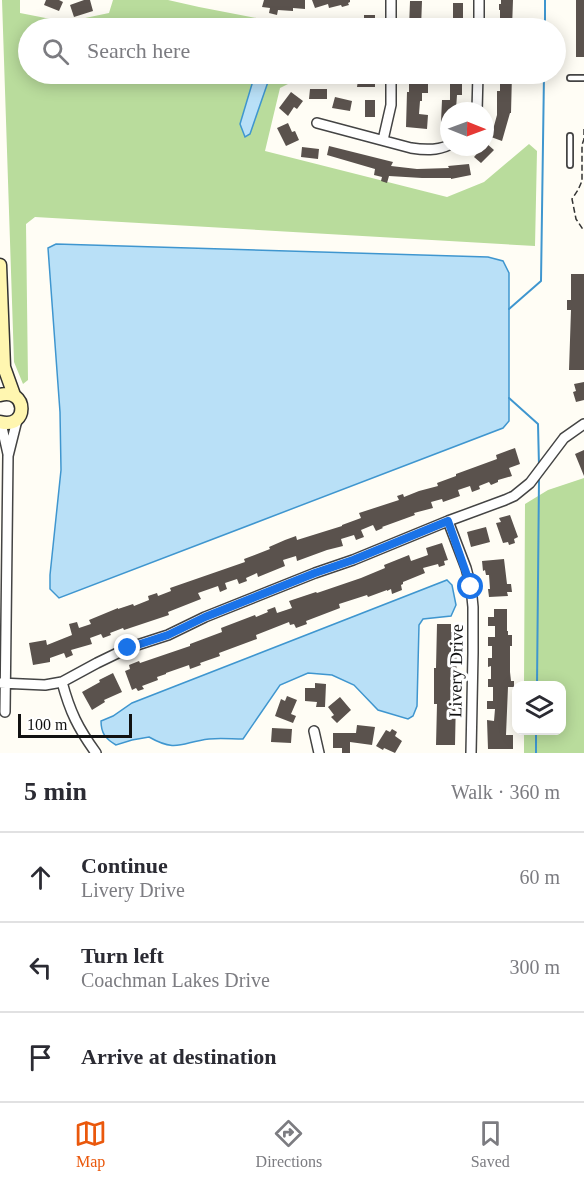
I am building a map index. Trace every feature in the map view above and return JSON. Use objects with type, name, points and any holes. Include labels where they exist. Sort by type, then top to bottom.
[{"type":"street","points":[[391,0],[391,18]]},
{"type":"street","points":[[479,0],[479,18]]},
{"type":"street","points":[[383,140],[391,105],[391,84]]},
{"type":"street","points":[[477,102],[478,84]]},
{"type":"street","points":[[317,123],[411,148],[440,149]]},
{"type":"street","points":[[0,265],[4,367],[0,384]]},
{"type":"street","points":[[4,367],[22,410],[17,420],[8,456],[3,683],[5,712]]},
{"type":"street","points":[[0,395],[14,395]]},
{"type":"street","points":[[8,456],[0,422],[12,423],[17,420]]},
{"type":"street","points":[[3,683],[45,685],[62,682],[128,648],[168,635],[205,617],[505,500],[530,483],[560,443],[584,424]]},
{"type":"street","name":"Livery Drive","points":[[448,521],[471,587],[473,607],[471,753]]},
{"type":"street","points":[[62,682],[69,706],[80,730],[96,753]]},
{"type":"street","points":[[314,731],[319,753]]},
{"type":"lane","points":[[570,78],[584,78]]},
{"type":"lane","points":[[570,136],[570,165]]},
{"type":"path","points":[[584,129],[582,181],[572,199],[576,219],[584,231]]},
{"type":"green space","points":[[2,0],[20,0],[20,13],[46,18],[18,18],[18,84],[252,84],[240,124],[250,134],[267,84],[288,84],[280,88],[265,151],[447,197],[484,182],[529,144],[537,151],[535,246],[35,217],[26,224],[28,380],[23,384],[14,362]]},
{"type":"green space","points":[[113,0],[168,0],[256,18],[85,18],[109,13]]},
{"type":"green space","points":[[584,478],[584,753],[524,753],[524,735],[566,735],[566,681],[524,681],[525,504],[548,490]]},
{"type":"water","points":[[252,84],[267,84],[250,134],[245,137],[240,124]]},
{"type":"water","points":[[56,244],[488,257],[503,261],[509,273],[509,421],[503,428],[59,598],[50,589],[61,470],[60,412],[48,248]]},
{"type":"water","points":[[447,580],[452,585],[456,605],[451,616],[423,619],[419,625],[417,706],[413,716],[408,719],[378,710],[354,685],[332,675],[308,673],[280,685],[243,739],[209,739],[173,745],[149,737],[116,745],[103,733],[101,721],[132,703]]},
{"type":"building","points":[[46,0],[63,2],[59,11],[44,5]]},
{"type":"building","points":[[90,0],[93,11],[74,17],[70,5]]},
{"type":"building","points":[[264,0],[305,0],[305,9],[278,10],[277,15],[269,13],[270,8],[262,7]]},
{"type":"building","points":[[312,0],[350,0],[350,2],[349,5],[342,7],[341,5],[329,8],[328,4],[315,8]]},
{"type":"building","points":[[501,0],[513,0],[512,18],[500,18],[499,4]]},
{"type":"building","points":[[576,0],[584,0],[584,57],[576,57]]},
{"type":"building","points":[[410,1],[422,1],[421,18],[409,18]]},
{"type":"building","points":[[453,3],[463,3],[463,18],[453,18]]},
{"type":"building","points":[[364,15],[375,15],[375,18],[364,18]]},
{"type":"building","points":[[357,84],[375,84],[375,87],[357,87]]},
{"type":"building","points":[[409,84],[428,84],[428,93],[422,93],[419,114],[428,115],[427,129],[406,127],[407,92],[409,92]]},
{"type":"building","points":[[450,84],[462,84],[462,95],[457,95],[456,102],[442,102],[442,100],[450,100]]},
{"type":"building","points":[[500,84],[512,84],[511,113],[502,141],[494,138],[497,91],[500,91]]},
{"type":"building","points":[[310,89],[327,89],[327,99],[309,99]]},
{"type":"building","points":[[291,92],[303,101],[297,109],[294,107],[288,116],[279,108]]},
{"type":"building","points":[[335,97],[352,101],[350,111],[332,108]]},
{"type":"building","points":[[365,100],[375,100],[375,117],[365,117]]},
{"type":"building","points":[[288,123],[299,140],[286,146],[277,128]]},
{"type":"building","points":[[329,146],[393,162],[391,166],[417,169],[449,168],[448,166],[469,164],[471,175],[451,179],[389,176],[387,183],[381,181],[382,177],[374,175],[375,169],[327,155]]},
{"type":"building","points":[[302,147],[319,149],[318,159],[301,157]]},
{"type":"building","points":[[475,156],[488,156],[481,163]]},
{"type":"building","points":[[571,274],[584,274],[584,370],[569,370],[571,310],[567,310],[567,300],[571,300]]},
{"type":"building","points":[[584,382],[584,400],[576,402],[573,392],[576,391],[574,384]]},
{"type":"building","points":[[515,448],[520,464],[509,468],[512,476],[498,480],[491,485],[489,482],[479,486],[480,489],[472,492],[470,486],[458,490],[460,496],[443,502],[442,499],[431,502],[433,508],[414,513],[415,515],[376,531],[373,525],[361,530],[364,537],[356,540],[354,535],[341,539],[343,546],[297,561],[296,556],[283,560],[285,566],[258,577],[257,573],[239,584],[237,579],[225,583],[227,589],[220,592],[218,586],[198,593],[201,599],[168,612],[169,615],[124,630],[123,628],[103,638],[101,634],[90,638],[92,644],[71,650],[73,655],[66,658],[64,653],[50,658],[50,662],[33,665],[29,643],[46,640],[47,645],[72,635],[69,624],[77,622],[79,628],[91,624],[89,620],[118,608],[133,604],[134,606],[149,600],[148,596],[157,593],[158,596],[171,591],[170,588],[245,562],[244,559],[270,549],[269,547],[285,540],[296,536],[297,540],[342,526],[361,518],[359,513],[399,500],[397,496],[403,494],[404,497],[438,486],[437,483],[497,459],[496,455]]},
{"type":"building","points":[[584,450],[584,476],[575,454]]},
{"type":"building","points":[[510,515],[518,537],[514,539],[515,543],[509,545],[508,542],[503,543],[496,523],[501,522],[499,518]]},
{"type":"building","points":[[486,527],[490,542],[471,547],[467,532]]},
{"type":"building","points":[[442,543],[448,560],[444,561],[445,565],[439,567],[438,564],[423,568],[425,573],[403,582],[402,590],[392,594],[391,589],[339,604],[340,608],[306,621],[307,624],[296,628],[289,622],[256,635],[257,639],[219,653],[220,656],[200,663],[201,665],[190,669],[189,665],[166,673],[157,677],[158,680],[142,686],[144,689],[132,690],[125,671],[130,669],[129,665],[190,646],[190,644],[222,632],[221,628],[255,615],[256,617],[275,607],[277,613],[292,608],[289,601],[361,578],[409,555],[411,561],[428,555],[426,548]]},
{"type":"building","points":[[504,559],[507,584],[511,584],[512,592],[507,592],[508,596],[489,597],[489,575],[486,575],[485,570],[483,571],[482,561]]},
{"type":"building","points":[[494,609],[507,609],[507,631],[508,635],[512,635],[510,672],[512,687],[508,687],[506,735],[513,735],[513,749],[488,749],[487,720],[494,721],[495,709],[487,709],[487,701],[493,701],[493,687],[488,687],[488,679],[491,679],[491,666],[488,667],[488,658],[492,658],[492,646],[488,646],[488,637],[495,637],[495,626],[488,626],[488,617],[494,617]]},
{"type":"building","points":[[437,624],[451,624],[451,632],[457,632],[457,641],[451,641],[451,654],[457,654],[456,682],[453,682],[453,697],[456,697],[455,745],[436,745],[437,704],[434,704],[434,668],[436,668]]},
{"type":"building","points":[[113,673],[122,692],[104,700],[105,702],[92,710],[82,692]]},
{"type":"building","points":[[315,683],[326,684],[325,707],[316,707],[317,702],[305,701],[305,688],[315,688]]},
{"type":"building","points":[[287,696],[297,700],[291,714],[296,716],[293,723],[275,716],[281,699],[285,701]]},
{"type":"building","points":[[340,697],[351,710],[337,723],[331,717],[334,715],[328,707]]},
{"type":"building","points":[[357,725],[375,727],[372,745],[350,742],[350,753],[342,753],[342,748],[333,748],[333,733],[356,733]]},
{"type":"building","points":[[272,728],[292,729],[291,743],[271,742]]},
{"type":"building","points":[[392,729],[397,732],[395,736],[402,741],[395,753],[376,746],[386,730],[390,732]]},
{"type":"waterway","points":[[545,0],[545,18]]},
{"type":"waterway","points":[[509,309],[541,281],[544,84]]},
{"type":"waterway","points":[[509,398],[538,424],[539,466]]},
{"type":"waterway","points":[[537,681],[539,478]]},
{"type":"waterway","points":[[536,735],[536,753]]},
{"type":"route","points":[[128,648],[168,635],[205,617],[448,521],[471,587]]}]
